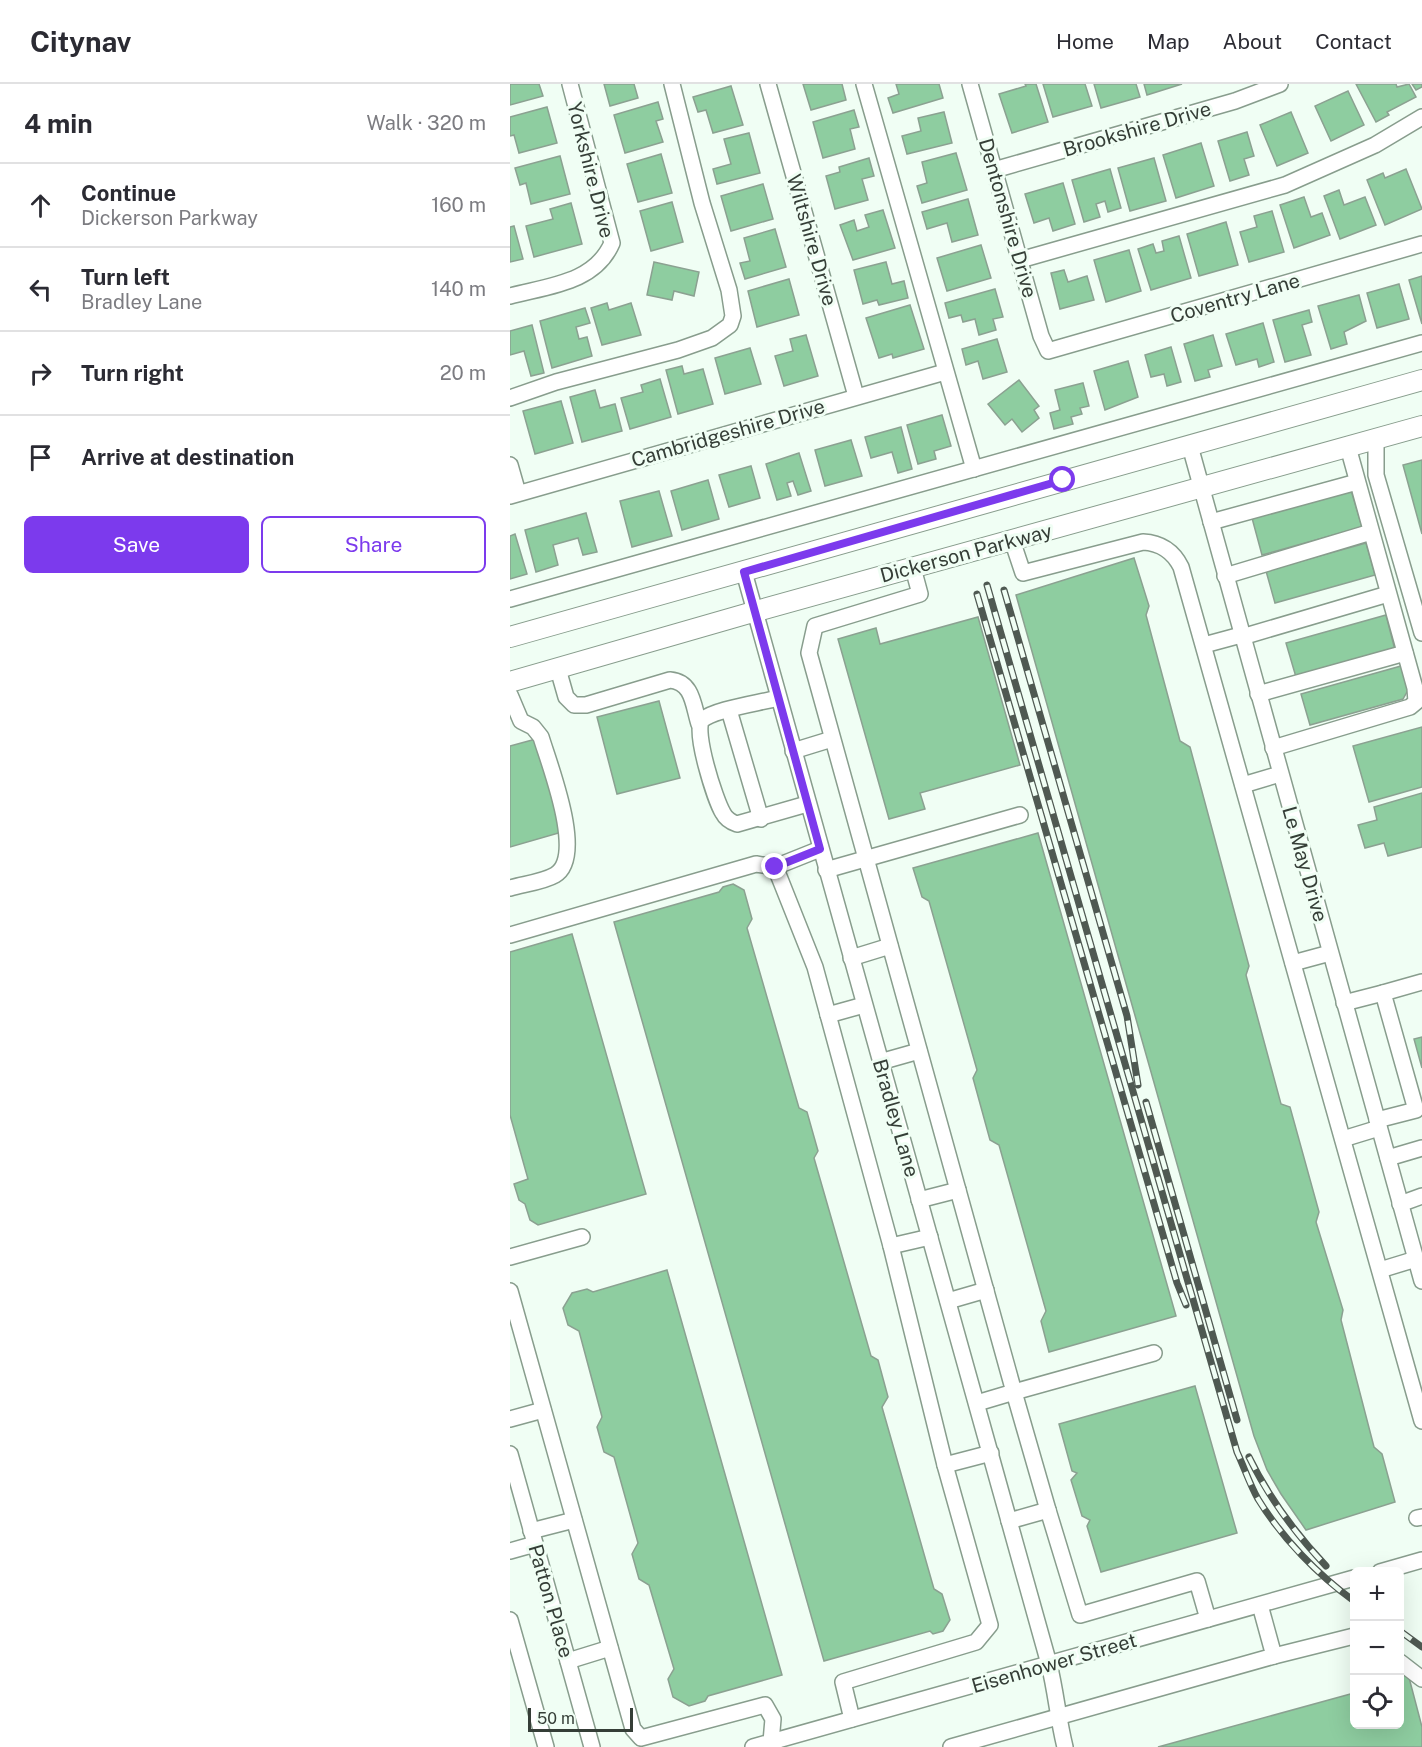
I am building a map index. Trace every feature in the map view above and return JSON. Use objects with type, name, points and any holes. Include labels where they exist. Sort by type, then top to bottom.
[{"type":"main road","points":[[510,637],[1422,380]]},
{"type":"main road","name":"Dickerson Parkway","points":[[510,682],[1422,426]]},
{"type":"street","name":"Yorkshire Drive","points":[[510,296],[578,278],[594,269],[606,258],[612,243],[570,84]]},
{"type":"street","points":[[510,398],[556,382],[678,350],[712,338],[730,325],[733,316],[729,290],[702,203],[672,84]]},
{"type":"street","name":"Wiltshire Drive","points":[[768,84],[856,396]]},
{"type":"street","points":[[864,84],[974,469]]},
{"type":"street","name":"Dentonshire Drive","points":[[970,84],[1041,336],[1048,351]]},
{"type":"street","name":"Brookshire Drive","points":[[994,170],[1235,101],[1280,84]]},
{"type":"street","points":[[1020,260],[1285,184],[1376,145],[1422,117]]},
{"type":"street","name":"Coventry Lane","points":[[1048,351],[1422,244]]},
{"type":"street","points":[[510,599],[1422,343]]},
{"type":"street","name":"Cambridgeshire Drive","points":[[514,494],[945,372]]},
{"type":"street","points":[[1376,439],[1376,475],[1422,633]]},
{"type":"street","name":"Le May Drive","points":[[1190,446],[1422,1281]]},
{"type":"street","points":[[1273,748],[1410,707],[1416,702],[1415,688],[1347,447]]},
{"type":"street","points":[[510,465],[514,494]]},
{"type":"street","points":[[1211,522],[1357,482]]},
{"type":"street","points":[[1225,576],[1371,532]]},
{"type":"street","points":[[1012,540],[1023,573],[1131,543],[1152,543],[1163,547],[1175,555],[1181,567],[1380,1270],[1418,1394],[1422,1421]]},
{"type":"street","points":[[913,568],[920,594],[815,626],[809,653],[1014,1392],[1080,1615],[1197,1581],[1208,1619]]},
{"type":"street","name":"Bradley Lane","points":[[744,572],[753,612],[1049,1664],[1057,1695],[1065,1747]]},
{"type":"street","points":[[1204,645],[1388,594]]},
{"type":"street","points":[[1258,694],[1405,653]]},
{"type":"street","points":[[558,669],[566,697],[574,705],[586,705],[670,680],[681,681],[687,687],[699,724],[699,736],[723,815],[737,824],[807,804]]},
{"type":"street","points":[[510,695],[516,723],[533,727],[541,737],[568,834],[566,861],[556,874],[510,888]]},
{"type":"street","points":[[699,724],[704,718],[778,698]]},
{"type":"street","points":[[729,710],[760,819]]},
{"type":"street","points":[[793,751],[832,739]]},
{"type":"street","points":[[1244,785],[1280,774]]},
{"type":"street","points":[[826,870],[1020,815]]},
{"type":"street","points":[[510,935],[756,864],[775,867],[820,849]]},
{"type":"street","points":[[775,867],[815,967],[891,1246],[945,1466],[990,1625],[976,1642],[843,1682],[852,1719]]},
{"type":"street","points":[[851,958],[890,946]]},
{"type":"street","points":[[1293,963],[1330,953]]},
{"type":"street","points":[[1344,1003],[1422,982]]},
{"type":"street","points":[[1343,1139],[1416,1110],[1383,993]]},
{"type":"street","points":[[828,1015],[864,1005]]},
{"type":"street","points":[[880,1062],[919,1051]]},
{"type":"street","points":[[1388,1158],[1422,1148]]},
{"type":"street","points":[[919,1200],[958,1190]]},
{"type":"street","points":[[1400,1204],[1422,1196]]},
{"type":"street","points":[[510,1257],[582,1237]]},
{"type":"street","points":[[891,1246],[930,1237]]},
{"type":"street","points":[[1380,1270],[1416,1259]]},
{"type":"street","points":[[948,1301],[986,1290]]},
{"type":"street","points":[[510,1291],[630,1720],[641,1738],[765,1705],[773,1719],[773,1744]]},
{"type":"street","points":[[976,1403],[1154,1353]]},
{"type":"street","points":[[510,1419],[543,1410]]},
{"type":"street","points":[[945,1466],[991,1453]]},
{"type":"street","name":"Patton Place","points":[[510,1454],[592,1747]]},
{"type":"street","points":[[1009,1521],[1048,1510]]},
{"type":"street","points":[[510,1551],[574,1520]]},
{"type":"street","points":[[1398,1567],[1422,1560]]},
{"type":"street","name":"Eisenhower Street","points":[[753,1747],[773,1744],[852,1719],[1350,1579]]},
{"type":"street","points":[[1260,1605],[1274,1656]]},
{"type":"street","points":[[510,1620],[546,1747]]},
{"type":"street","points":[[951,1747],[1059,1715],[1350,1637]]},
{"type":"street","points":[[568,1661],[610,1648]]},
{"type":"street","points":[[1404,1665],[1422,1679]]},
{"type":"building","points":[[510,84],[539,84],[543,96],[510,105]]},
{"type":"building","points":[[604,84],[634,84],[638,98],[610,106]]},
{"type":"building","points":[[803,84],[842,84],[846,100],[811,110]]},
{"type":"building","points":[[896,84],[939,84],[943,98],[893,113],[888,98],[899,94]]},
{"type":"building","points":[[1025,84],[1036,84],[1048,122],[1012,133],[999,94],[1026,86]]},
{"type":"building","points":[[1043,84],[1085,84],[1092,106],[1053,117]]},
{"type":"building","points":[[1094,84],[1136,84],[1140,97],[1101,108]]},
{"type":"building","points":[[1144,84],[1182,84],[1147,95]]},
{"type":"building","points":[[1356,84],[1396,84],[1397,87],[1409,84],[1416,97],[1387,112],[1389,115],[1376,122]]},
{"type":"building","points":[[1412,84],[1422,84],[1422,87],[1416,90]]},
{"type":"building","points":[[731,86],[743,125],[713,133],[706,110],[698,112],[693,97]]},
{"type":"building","points":[[1348,91],[1364,125],[1331,141],[1315,106]]},
{"type":"building","points":[[658,102],[663,119],[656,121],[663,142],[625,153],[614,115]]},
{"type":"building","points":[[547,107],[557,143],[519,153],[514,135],[510,136],[510,117]]},
{"type":"building","points":[[854,110],[859,127],[850,129],[855,149],[823,158],[813,122]]},
{"type":"building","points":[[944,112],[952,143],[907,154],[902,136],[921,131],[918,118]]},
{"type":"building","points":[[1291,112],[1308,153],[1277,166],[1260,125]]},
{"type":"building","points":[[1247,132],[1254,156],[1244,159],[1249,175],[1230,181],[1218,141]]},
{"type":"building","points":[[749,133],[760,173],[717,184],[713,169],[731,164],[724,139]]},
{"type":"building","points":[[1201,143],[1214,186],[1176,198],[1163,155]]},
{"type":"building","points":[[956,153],[967,190],[922,203],[917,186],[927,183],[922,162]]},
{"type":"building","points":[[661,154],[672,193],[638,202],[627,164]]},
{"type":"building","points":[[560,156],[570,194],[531,204],[526,183],[520,185],[515,168]]},
{"type":"building","points":[[869,158],[874,176],[862,179],[868,200],[835,209],[826,176],[840,172],[839,167]]},
{"type":"building","points":[[1154,158],[1166,201],[1130,211],[1118,168]]},
{"type":"building","points":[[1110,169],[1121,208],[1108,212],[1105,201],[1096,204],[1100,217],[1084,222],[1072,180]]},
{"type":"building","points":[[1406,169],[1422,209],[1385,225],[1367,180],[1383,173],[1385,178]]},
{"type":"building","points":[[1063,183],[1075,224],[1053,231],[1049,218],[1034,223],[1025,194]]},
{"type":"building","points":[[763,184],[773,219],[731,231],[721,196]]},
{"type":"building","points":[[1339,190],[1344,205],[1365,197],[1376,225],[1340,239],[1324,196]]},
{"type":"building","points":[[1304,197],[1311,217],[1322,213],[1330,235],[1294,248],[1280,205]]},
{"type":"building","points":[[968,199],[978,235],[952,242],[947,223],[927,229],[922,212]]},
{"type":"building","points":[[672,202],[683,242],[651,251],[640,211]]},
{"type":"building","points":[[571,203],[582,244],[534,257],[526,226],[553,219],[550,209]]},
{"type":"building","points":[[883,210],[895,248],[853,260],[840,225],[854,220],[857,231],[869,227],[865,215]]},
{"type":"building","points":[[1272,211],[1284,252],[1249,262],[1240,232],[1257,227],[1254,216]]},
{"type":"building","points":[[1226,222],[1238,265],[1199,276],[1187,234]]},
{"type":"building","points":[[514,226],[523,259],[510,262],[510,227]]},
{"type":"building","points":[[775,229],[786,267],[745,279],[740,263],[750,261],[744,238]]},
{"type":"building","points":[[1179,236],[1191,278],[1151,290],[1138,249],[1153,244],[1156,253],[1164,251],[1162,241]]},
{"type":"building","points":[[981,245],[991,278],[947,291],[937,258]]},
{"type":"building","points":[[1129,250],[1141,291],[1106,302],[1094,260]]},
{"type":"building","points":[[654,262],[699,272],[694,296],[674,291],[672,300],[647,295]]},
{"type":"building","points":[[886,262],[892,284],[904,281],[908,298],[879,305],[877,300],[863,304],[854,270]]},
{"type":"building","points":[[1064,270],[1068,282],[1087,276],[1094,300],[1060,309],[1051,273]]},
{"type":"building","points":[[1422,276],[1422,324],[1409,280]]},
{"type":"building","points":[[789,279],[799,315],[757,327],[748,291]]},
{"type":"building","points":[[1399,284],[1409,319],[1377,328],[1367,293]]},
{"type":"building","points":[[995,289],[1003,317],[993,319],[996,330],[979,335],[975,319],[963,322],[961,315],[949,318],[945,303]]},
{"type":"building","points":[[1359,295],[1366,321],[1344,332],[1347,344],[1331,349],[1318,306]]},
{"type":"building","points":[[607,303],[609,310],[631,303],[641,335],[602,345],[591,308]]},
{"type":"building","points":[[910,305],[924,349],[893,358],[892,354],[879,358],[866,318]]},
{"type":"building","points":[[585,308],[590,323],[576,327],[579,339],[587,337],[592,356],[552,368],[540,321]]},
{"type":"building","points":[[1309,310],[1312,322],[1302,325],[1311,355],[1285,362],[1273,320]]},
{"type":"building","points":[[1263,323],[1274,362],[1259,367],[1257,359],[1236,365],[1226,334]]},
{"type":"building","points":[[532,325],[544,373],[531,376],[524,351],[510,355],[510,331]]},
{"type":"building","points":[[806,335],[818,376],[784,386],[775,356],[793,351],[790,339]]},
{"type":"building","points":[[1213,335],[1222,366],[1208,370],[1210,377],[1195,381],[1184,344]]},
{"type":"building","points":[[997,339],[1007,372],[983,379],[978,361],[966,365],[962,349]]},
{"type":"building","points":[[1171,347],[1181,382],[1167,386],[1164,374],[1151,377],[1145,355]]},
{"type":"building","points":[[750,348],[761,384],[725,394],[715,358]]},
{"type":"building","points":[[1128,361],[1138,397],[1105,410],[1094,371]]},
{"type":"building","points":[[682,366],[684,374],[703,369],[713,404],[678,414],[666,370]]},
{"type":"building","points":[[660,379],[671,417],[630,429],[621,398],[643,392],[641,385]]},
{"type":"building","points":[[1019,380],[1039,406],[1034,410],[1039,418],[1022,432],[1012,419],[1005,425],[988,404]]},
{"type":"building","points":[[1083,383],[1089,406],[1080,408],[1082,414],[1071,417],[1073,424],[1054,429],[1050,413],[1060,410],[1055,390]]},
{"type":"building","points":[[595,390],[600,408],[615,404],[622,431],[582,442],[570,397]]},
{"type":"building","points":[[561,401],[573,443],[535,454],[523,411]]},
{"type":"building","points":[[942,415],[951,446],[934,451],[936,459],[918,464],[907,425]]},
{"type":"building","points":[[901,427],[912,469],[898,473],[892,452],[871,458],[865,437]]},
{"type":"building","points":[[851,440],[862,476],[825,486],[815,450]]},
{"type":"building","points":[[799,453],[811,491],[798,495],[793,481],[787,483],[791,496],[777,500],[766,464]]},
{"type":"building","points":[[1422,460],[1422,534],[1403,465]]},
{"type":"building","points":[[751,466],[760,498],[729,507],[719,475]]},
{"type":"building","points":[[708,480],[719,519],[682,530],[671,491]]},
{"type":"building","points":[[1351,490],[1362,527],[1262,555],[1252,518]]},
{"type":"building","points":[[659,491],[672,536],[632,547],[620,501]]},
{"type":"building","points":[[586,513],[597,552],[583,555],[578,538],[553,545],[558,565],[536,572],[525,530]]},
{"type":"building","points":[[515,534],[527,574],[510,579],[510,536]]},
{"type":"building","points":[[1366,543],[1375,575],[1275,603],[1266,571]]},
{"type":"building","points":[[1134,558],[1149,606],[1146,615],[1180,741],[1190,747],[1249,966],[1246,975],[1281,1104],[1290,1107],[1319,1212],[1316,1222],[1343,1310],[1341,1320],[1374,1447],[1382,1454],[1395,1502],[1306,1530],[1267,1470],[1254,1436],[1016,595]]},
{"type":"building","points":[[1386,615],[1395,650],[1296,677],[1286,643]]},
{"type":"building","points":[[978,617],[1020,765],[920,793],[925,809],[889,819],[838,639],[876,628],[880,644]]},
{"type":"building","points":[[1401,666],[1408,690],[1403,699],[1310,725],[1301,694]]},
{"type":"building","points":[[659,701],[680,778],[617,794],[597,717]]},
{"type":"building","points":[[1422,727],[1422,787],[1369,802],[1353,746]]},
{"type":"building","points":[[536,739],[562,832],[510,847],[510,746]]},
{"type":"building","points":[[1422,793],[1422,847],[1388,856],[1384,843],[1365,848],[1358,825],[1377,820],[1374,807]]},
{"type":"building","points":[[1038,833],[1176,1316],[1049,1352],[1041,1321],[1046,1311],[999,1145],[990,1140],[973,1078],[977,1070],[929,901],[922,897],[913,868]]},
{"type":"building","points":[[733,884],[744,890],[752,919],[747,928],[799,1108],[807,1112],[818,1151],[814,1158],[871,1356],[878,1360],[888,1397],[882,1407],[934,1589],[942,1594],[950,1620],[943,1631],[933,1634],[930,1631],[824,1661],[614,922],[719,892],[723,887]]},
{"type":"building","points":[[572,934],[646,1194],[538,1225],[530,1220],[525,1204],[519,1200],[514,1184],[528,1179],[510,1115],[510,952]]},
{"type":"building","points":[[1422,1037],[1422,1068],[1414,1039]]},
{"type":"building","points":[[667,1270],[782,1675],[708,1696],[705,1701],[689,1706],[673,1697],[668,1679],[674,1669],[649,1585],[639,1579],[632,1554],[638,1543],[614,1457],[604,1452],[597,1427],[602,1417],[579,1331],[568,1325],[563,1308],[572,1293],[587,1289],[593,1292]]},
{"type":"building","points":[[1195,1386],[1237,1533],[1101,1572],[1087,1526],[1090,1520],[1082,1516],[1071,1480],[1077,1473],[1072,1471],[1059,1424]]},
{"type":"building","points":[[1407,1670],[1422,1727],[1422,1747],[1158,1747],[1350,1694],[1350,1729],[1404,1729],[1404,1671]]},
{"type":"railway","points":[[987,585],[1237,1452],[1252,1488],[1278,1528],[1314,1568],[1350,1598]]},
{"type":"railway","points":[[1004,590],[1127,1016],[1138,1085]]},
{"type":"railway","points":[[977,594],[1177,1283],[1186,1305]]},
{"type":"railway","points":[[1146,1102],[1237,1420]]},
{"type":"railway","points":[[1249,1457],[1283,1514],[1326,1566]]},
{"type":"railway","points":[[1404,1634],[1422,1647]]},
{"type":"route","points":[[775,867],[820,849],[753,612],[744,572],[1063,480]]}]
